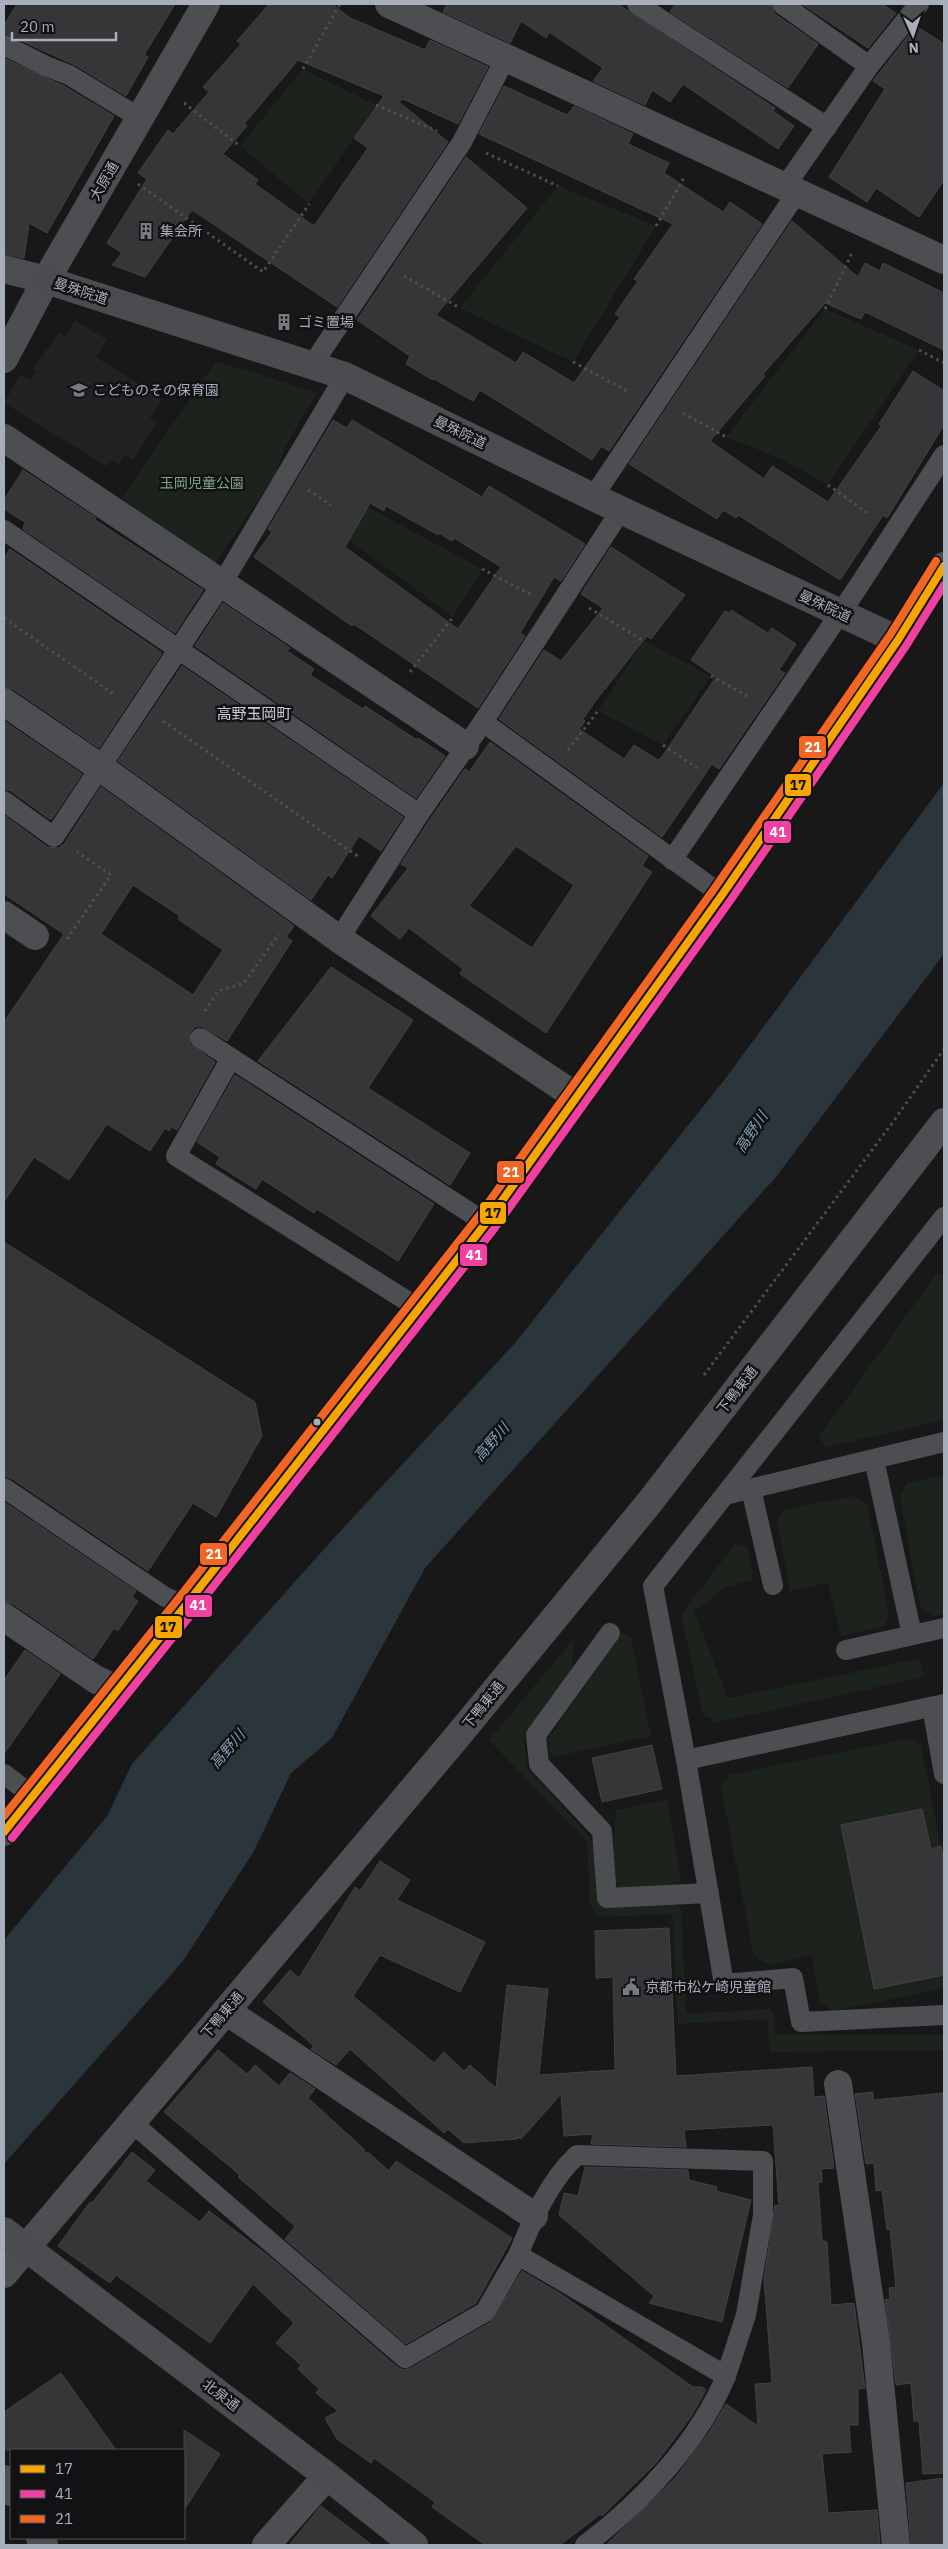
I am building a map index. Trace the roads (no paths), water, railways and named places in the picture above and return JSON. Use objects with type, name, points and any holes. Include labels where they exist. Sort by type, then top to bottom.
[{"type":"highway","points":[[4,1832],[186,1606],[486,1223],[722,895],[898,640],[944,566]]},
{"type":"street","name":"大原通","points":[[4,359],[46,280],[206,4]]},
{"type":"street","points":[[388,4],[505,59],[792,188],[944,260]]},
{"type":"street","name":"曼殊院道","points":[[4,269],[46,280],[345,376],[621,510],[898,640]]},
{"type":"street","points":[[4,438],[465,746]]},
{"type":"street","points":[[4,702],[101,768],[339,939],[578,1097]]},
{"type":"street","points":[[4,914],[35,936]]},
{"type":"street","name":"下鴨東通","points":[[4,2274],[130,2121],[226,2011],[456,1738],[643,1510],[944,1122]]},
{"type":"street","points":[[4,1617],[95,1680],[118,1690]]},
{"type":"street","points":[[226,2011],[534,2216]]},
{"type":"street","points":[[838,2084],[876,2343],[896,2545]]},
{"type":"street","name":"北泉通","points":[[4,2231],[327,2476],[414,2545]]},
{"type":"street","points":[[266,2545],[327,2476]]},
{"type":"street","points":[[4,2479],[10,2490]]},
{"type":"lane","points":[[637,4],[827,127]]},
{"type":"lane","points":[[782,4],[870,66]]},
{"type":"lane","points":[[594,497],[792,188],[827,127],[870,66],[919,4]]},
{"type":"lane","points":[[4,45],[69,75],[140,118]]},
{"type":"lane","points":[[312,365],[462,142],[505,59]]},
{"type":"lane","points":[[4,801],[54,837],[222,582],[345,376]]},
{"type":"lane","points":[[672,860],[840,613],[944,455]]},
{"type":"lane","points":[[339,939],[419,814],[483,722],[621,510]]},
{"type":"lane","points":[[4,530],[419,814]]},
{"type":"lane","points":[[483,722],[722,895]]},
{"type":"lane","points":[[200,1038],[486,1223]]},
{"type":"lane","points":[[231,1058],[176,1156],[420,1309]]},
{"type":"lane","points":[[944,1217],[653,1586],[686,1760],[724,1984],[793,1978],[801,2022],[944,2015]]},
{"type":"lane","points":[[725,1495],[944,1442]]},
{"type":"lane","points":[[874,1459],[912,1636]]},
{"type":"lane","points":[[4,1488],[165,1597],[186,1606]]},
{"type":"lane","points":[[751,1489],[773,1585]]},
{"type":"lane","points":[[846,1650],[944,1628]]},
{"type":"lane","points":[[610,1633],[536,1735],[539,1764],[602,1831],[607,1898],[709,1893]]},
{"type":"lane","points":[[686,1760],[938,1706],[944,1774]]},
{"type":"lane","points":[[4,1774],[33,1796]]},
{"type":"lane","points":[[130,2121],[405,2358],[484,2312],[518,2255],[534,2216],[566,2165],[577,2155],[763,2161],[762,2224],[746,2315],[719,2392],[673,2464],[600,2534],[585,2545]]},
{"type":"lane","points":[[518,2255],[726,2376]]},
{"type":"water","name":"高野川","points":[[944,783],[944,954],[776,1177],[425,1568],[332,1738],[291,1773],[254,1851],[183,1961],[4,2164],[4,1940],[107,1816],[132,1764],[334,1538],[515,1343],[725,1079]]},
{"type":"place","name":"集会所","points":[[146,231]]},
{"type":"place","name":"ゴミ置場","points":[[284,322]]},
{"type":"place","name":"こどものその保育園","points":[[79,390]]},
{"type":"place","name":"京都市松ケ崎児童館","points":[[631,1987]]},
{"type":"district","name":"高野玉岡町","points":[[254,713]]},
{"type":"park label","name":"玉岡児童公園","points":[[202,483]]}]
